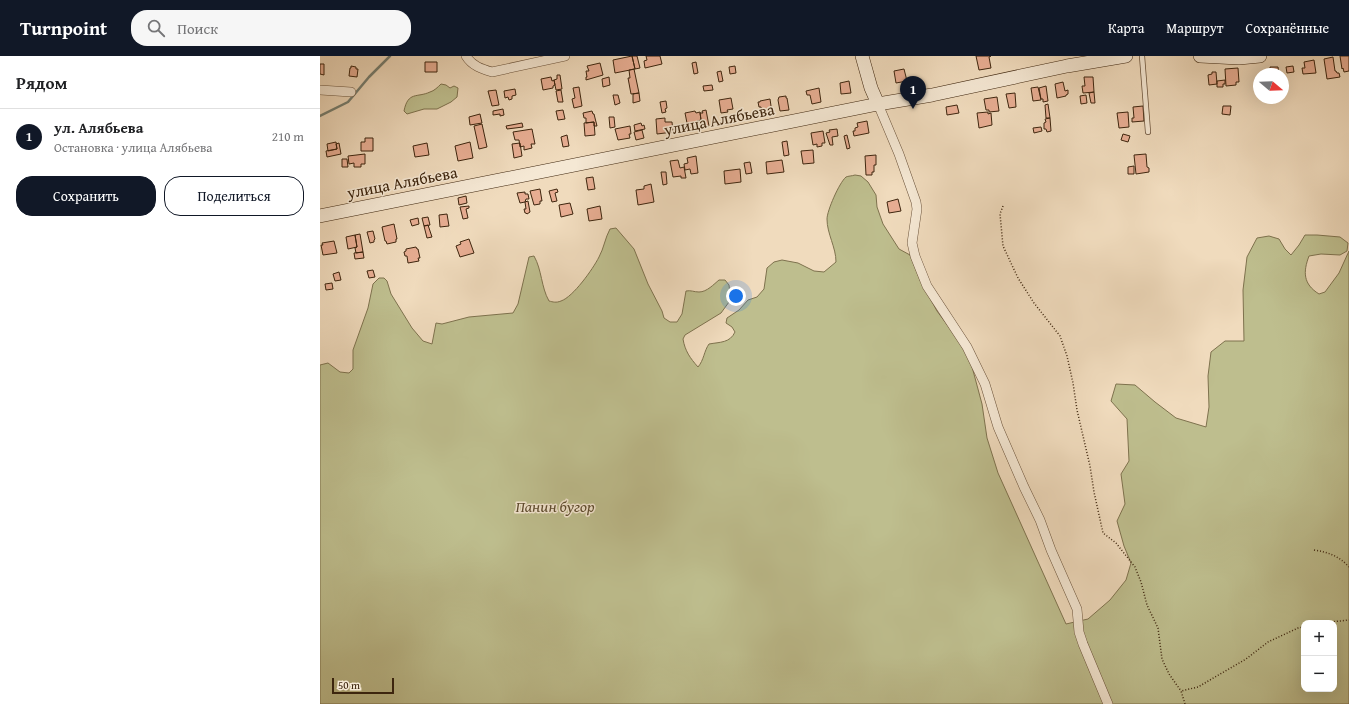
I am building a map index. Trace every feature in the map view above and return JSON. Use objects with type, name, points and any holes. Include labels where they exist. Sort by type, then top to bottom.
[{"type":"main road","points":[[862,56],[878,104]]},
{"type":"main road","name":"улица Алябьева","points":[[320,216],[878,104],[940,93],[1067,66],[1126,56]]},
{"type":"main road","points":[[1200,56],[1239,58],[1260,56]]},
{"type":"street","points":[[466,56],[473,64],[481,69],[492,72],[565,56]]},
{"type":"street","points":[[320,90],[351,92]]},
{"type":"street","points":[[878,104],[902,161],[916,202],[917,209],[912,243],[915,256],[927,286],[967,347],[985,384],[998,427],[1040,520],[1051,550],[1077,609],[1079,632],[1108,704]]},
{"type":"lane","points":[[1142,56],[1148,132]]},
{"type":"path","points":[[1003,206],[1000,214],[1003,246],[1018,278],[1034,303],[1060,336],[1067,356],[1103,533],[1116,543],[1135,567],[1147,605],[1158,628],[1162,659],[1169,674],[1181,691],[1185,704]]},
{"type":"path","points":[[1314,550],[1339,557],[1349,567]]},
{"type":"path","points":[[1337,621],[1349,620]]},
{"type":"path","points":[[1181,691],[1198,687],[1246,660],[1268,642],[1301,628]]},
{"type":"green space","points":[[441,84],[450,88],[454,86],[458,88],[457,97],[451,102],[437,109],[424,109],[407,114],[404,111],[408,100],[414,96],[425,94],[436,89]]},
{"type":"green space","name":"Панин бугор","points":[[855,175],[861,176],[868,182],[876,195],[877,207],[883,224],[899,249],[910,255],[920,280],[937,311],[957,338],[971,363],[982,404],[987,438],[998,473],[1066,624],[1088,619],[1110,600],[1126,580],[1131,563],[1124,546],[1117,521],[1125,504],[1121,474],[1129,461],[1127,419],[1111,401],[1116,384],[1135,385],[1176,418],[1206,427],[1209,407],[1208,376],[1211,352],[1225,341],[1244,341],[1243,290],[1247,257],[1257,238],[1269,236],[1279,239],[1291,255],[1305,235],[1340,237],[1348,243],[1347,251],[1340,255],[1321,254],[1309,256],[1305,272],[1307,282],[1314,290],[1319,294],[1325,292],[1339,273],[1349,251],[1349,704],[320,704],[320,365],[328,363],[340,372],[349,373],[353,369],[353,350],[368,308],[373,284],[379,278],[384,278],[387,281],[391,294],[412,328],[423,341],[432,344],[436,323],[442,324],[469,317],[513,313],[518,304],[529,257],[534,256],[537,261],[544,290],[549,301],[558,302],[566,298],[582,282],[596,262],[601,254],[610,229],[616,228],[634,249],[664,318],[670,322],[677,322],[682,314],[686,291],[705,291],[719,280],[725,280],[729,285],[729,302],[721,313],[685,335],[683,339],[688,354],[698,367],[709,344],[727,340],[733,336],[735,332],[732,327],[726,323],[727,318],[739,310],[748,300],[757,297],[764,289],[767,268],[774,262],[782,260],[798,263],[814,271],[824,272],[836,262],[835,251],[828,230],[827,219],[834,197],[846,177]]},
{"type":"building","points":[[632,56],[637,56],[640,68],[635,69]]},
{"type":"building","points":[[632,56],[635,69],[615,73],[613,60]]},
{"type":"building","points":[[646,56],[660,56],[662,64],[645,68],[644,61],[647,60]]},
{"type":"building","points":[[976,56],[991,56],[989,57],[991,68],[979,70]]},
{"type":"building","points":[[1340,56],[1349,56],[1349,71],[1344,72],[1343,68],[1342,69]]},
{"type":"building","points":[[1333,57],[1335,71],[1339,73],[1340,77],[1327,79],[1324,59]]},
{"type":"building","points":[[1314,60],[1316,73],[1303,74],[1302,68],[1305,68],[1304,62]]},
{"type":"building","points":[[425,62],[437,62],[437,72],[425,72]]},
{"type":"building","points":[[696,62],[698,73],[694,74],[692,63]]},
{"type":"building","points":[[600,63],[603,75],[586,80],[586,71],[589,71],[587,66]]},
{"type":"building","points":[[320,64],[324,64],[324,75],[320,74]]},
{"type":"building","points":[[351,66],[358,69],[357,77],[349,76]]},
{"type":"building","points":[[735,66],[736,73],[730,74],[729,67]]},
{"type":"building","points":[[1293,66],[1294,72],[1289,73],[1289,68],[1286,67]]},
{"type":"building","points":[[1238,68],[1239,82],[1236,82],[1236,85],[1226,86],[1225,69]]},
{"type":"building","points":[[634,69],[639,93],[631,94],[628,78],[630,78],[629,70]]},
{"type":"building","points":[[904,69],[907,81],[896,83],[894,71]]},
{"type":"building","points":[[721,71],[723,81],[719,82],[717,72]]},
{"type":"building","points":[[1212,72],[1216,72],[1217,84],[1209,85],[1208,75],[1212,74]]},
{"type":"building","points":[[557,75],[560,75],[562,89],[556,90],[554,80],[557,79]]},
{"type":"building","points":[[551,77],[552,81],[554,80],[555,85],[553,88],[543,90],[541,79]]},
{"type":"building","points":[[609,77],[610,85],[603,87],[602,79]]},
{"type":"building","points":[[1084,77],[1093,77],[1094,92],[1083,93],[1082,86],[1085,86]]},
{"type":"building","points":[[1225,80],[1223,87],[1217,87],[1217,81]]},
{"type":"building","points":[[849,81],[851,93],[841,94],[840,83]]},
{"type":"building","points":[[1063,82],[1065,91],[1068,90],[1068,94],[1057,98],[1055,84]]},
{"type":"building","points":[[712,85],[713,90],[704,91],[703,86]]},
{"type":"building","points":[[1046,86],[1048,101],[1043,102],[1039,88]]},
{"type":"building","points":[[579,87],[582,106],[574,108],[572,99],[575,98],[573,88]]},
{"type":"building","points":[[1038,87],[1041,100],[1033,101],[1031,88]]},
{"type":"building","points":[[819,88],[821,102],[812,104],[810,95],[807,95],[806,91]]},
{"type":"building","points":[[515,89],[516,95],[512,96],[512,99],[509,100],[508,97],[505,98],[504,91]]},
{"type":"building","points":[[496,90],[499,105],[492,106],[488,91]]},
{"type":"building","points":[[561,90],[563,102],[558,102],[556,91]]},
{"type":"building","points":[[1094,92],[1095,103],[1091,103],[1089,93]]},
{"type":"building","points":[[639,93],[640,101],[633,103],[633,94]]},
{"type":"building","points":[[1015,93],[1016,107],[1009,108],[1006,94]]},
{"type":"building","points":[[613,95],[618,95],[620,103],[615,105]]},
{"type":"building","points":[[1086,95],[1087,103],[1081,104],[1080,96]]},
{"type":"building","points":[[786,96],[789,110],[780,111],[778,100],[779,97]]},
{"type":"building","points":[[997,97],[999,111],[989,112],[989,110],[986,110],[984,99]]},
{"type":"building","points":[[731,98],[733,109],[727,110],[728,112],[721,113],[719,100]]},
{"type":"building","points":[[770,99],[772,113],[763,114],[758,102]]},
{"type":"building","points":[[666,101],[666,112],[662,113],[660,102]]},
{"type":"building","points":[[1048,104],[1050,118],[1046,118],[1045,105]]},
{"type":"building","points":[[957,105],[959,113],[947,115],[946,107]]},
{"type":"building","points":[[1143,106],[1144,121],[1132,122],[1132,118],[1134,118],[1133,107]]},
{"type":"building","points":[[1223,106],[1231,106],[1230,115],[1222,114]]},
{"type":"building","points":[[503,109],[504,115],[493,115],[493,111]]},
{"type":"building","points":[[563,110],[565,119],[558,120],[556,111]]},
{"type":"building","points":[[706,110],[709,126],[705,126],[704,120],[701,120],[700,113],[703,113],[702,111]]},
{"type":"building","points":[[592,111],[597,126],[594,126],[594,122],[586,123],[586,118],[584,118],[583,113]]},
{"type":"building","points":[[695,111],[696,113],[700,112],[701,120],[697,121],[698,126],[688,128],[685,113]]},
{"type":"building","points":[[988,112],[988,114],[991,113],[992,125],[979,128],[977,113]]},
{"type":"building","points":[[1128,112],[1129,127],[1119,128],[1117,113]]},
{"type":"building","points":[[480,114],[482,123],[470,125],[469,117]]},
{"type":"building","points":[[609,117],[614,117],[615,127],[610,128]]},
{"type":"building","points":[[665,118],[665,122],[672,122],[673,132],[657,134],[656,119]]},
{"type":"building","points":[[1050,118],[1051,131],[1047,132],[1046,129],[1044,129],[1044,123],[1046,122],[1045,119]]},
{"type":"building","points":[[867,121],[869,133],[854,136],[853,131],[855,131],[855,128],[858,127],[857,123]]},
{"type":"building","points":[[594,122],[595,135],[585,136],[584,123]]},
{"type":"building","points":[[522,123],[523,127],[507,129],[506,126]]},
{"type":"building","points":[[641,123],[642,126],[644,125],[645,129],[635,131],[634,125]]},
{"type":"building","points":[[482,124],[487,147],[479,149],[474,126]]},
{"type":"building","points":[[630,126],[630,138],[618,140],[615,129]]},
{"type":"building","points":[[1041,127],[1042,131],[1034,133],[1033,128]]},
{"type":"building","points":[[532,129],[535,144],[531,144],[532,148],[524,150],[524,146],[520,147],[519,140],[515,140],[513,132]]},
{"type":"building","points":[[837,129],[838,136],[832,137],[833,145],[830,145],[826,133],[830,132],[829,130]]},
{"type":"building","points":[[642,130],[644,138],[636,140],[634,132]]},
{"type":"building","points":[[823,131],[825,143],[822,143],[822,146],[817,147],[817,144],[813,145],[811,133]]},
{"type":"building","points":[[1123,134],[1130,136],[1128,142],[1121,140]]},
{"type":"building","points":[[567,135],[569,146],[563,147],[561,137]]},
{"type":"building","points":[[847,135],[850,148],[847,149],[844,136]]},
{"type":"building","points":[[365,138],[373,138],[373,151],[361,151],[361,142],[365,142]]},
{"type":"building","points":[[787,141],[789,155],[784,156],[782,142]]},
{"type":"building","points":[[336,142],[337,149],[328,151],[327,144]]},
{"type":"building","points":[[470,142],[473,158],[458,161],[455,146]]},
{"type":"building","points":[[339,143],[341,154],[327,157],[326,151],[337,149],[336,144]]},
{"type":"building","points":[[427,143],[429,155],[415,157],[413,146]]},
{"type":"building","points":[[520,143],[522,156],[514,158],[512,144]]},
{"type":"building","points":[[813,150],[814,163],[803,164],[801,151]]},
{"type":"building","points":[[365,154],[365,164],[361,164],[361,167],[354,167],[354,163],[349,164],[348,156]]},
{"type":"building","points":[[1146,154],[1149,172],[1136,174],[1134,155]]},
{"type":"building","points":[[876,155],[874,172],[872,172],[872,175],[866,175],[865,156]]},
{"type":"building","points":[[696,156],[698,173],[691,174],[690,169],[685,170],[684,164],[688,163],[687,158]]},
{"type":"building","points":[[342,159],[347,159],[348,167],[342,167]]},
{"type":"building","points":[[678,160],[680,168],[684,167],[686,178],[681,178],[681,176],[673,177],[670,161]]},
{"type":"building","points":[[782,160],[784,172],[767,174],[766,162]]},
{"type":"building","points":[[750,162],[752,173],[746,174],[744,163]]},
{"type":"building","points":[[1134,166],[1134,174],[1128,174],[1128,167]]},
{"type":"building","points":[[740,169],[741,182],[725,184],[724,171]]},
{"type":"building","points":[[661,172],[666,172],[667,184],[663,185]]},
{"type":"building","points":[[593,177],[595,189],[588,190],[586,178]]},
{"type":"building","points":[[651,184],[654,202],[638,205],[636,190],[644,189],[644,186]]},
{"type":"building","points":[[540,189],[542,201],[540,201],[540,204],[534,205],[530,191]]},
{"type":"building","points":[[557,189],[558,192],[555,193],[557,201],[552,202],[549,191]]},
{"type":"building","points":[[525,192],[525,194],[528,194],[529,199],[526,199],[525,202],[520,203],[517,193]]},
{"type":"building","points":[[466,196],[467,203],[459,205],[458,198]]},
{"type":"building","points":[[898,199],[901,211],[889,213],[887,202]]},
{"type":"building","points":[[528,201],[530,212],[527,214],[525,213],[524,209],[526,209],[525,202]]},
{"type":"building","points":[[570,203],[573,214],[561,217],[559,205]]},
{"type":"building","points":[[469,206],[469,208],[466,209],[468,218],[463,219],[460,207]]},
{"type":"building","points":[[600,206],[602,219],[589,221],[587,209]]},
{"type":"building","points":[[447,214],[449,226],[440,227],[439,215]]},
{"type":"building","points":[[428,217],[430,225],[424,226],[422,218]]},
{"type":"building","points":[[418,218],[419,224],[412,226],[410,220]]},
{"type":"building","points":[[394,224],[397,239],[396,242],[387,244],[382,227]]},
{"type":"building","points":[[428,225],[432,237],[427,238],[424,226]]},
{"type":"building","points":[[373,231],[375,239],[374,242],[370,243],[367,232]]},
{"type":"building","points":[[360,234],[363,252],[356,253],[355,248],[357,247],[355,235]]},
{"type":"building","points":[[355,235],[357,247],[348,249],[346,237]]},
{"type":"building","points":[[469,239],[474,253],[460,257],[456,246],[461,244],[460,242]]},
{"type":"building","points":[[334,241],[337,253],[323,255],[322,243]]},
{"type":"building","points":[[416,247],[420,258],[418,258],[419,261],[408,263],[407,256],[405,256],[404,252],[406,249]]},
{"type":"building","points":[[363,252],[364,258],[355,259],[354,253]]},
{"type":"building","points":[[373,270],[375,277],[369,278],[367,271]]},
{"type":"building","points":[[339,272],[341,280],[335,281],[333,274]]},
{"type":"building","points":[[332,283],[333,289],[326,290],[325,284]]},
{"type":"waterway","points":[[320,116],[348,102],[369,77],[390,56]]},
{"type":"place","name":"ул. Алябьева","points":[[913,109]]}]
